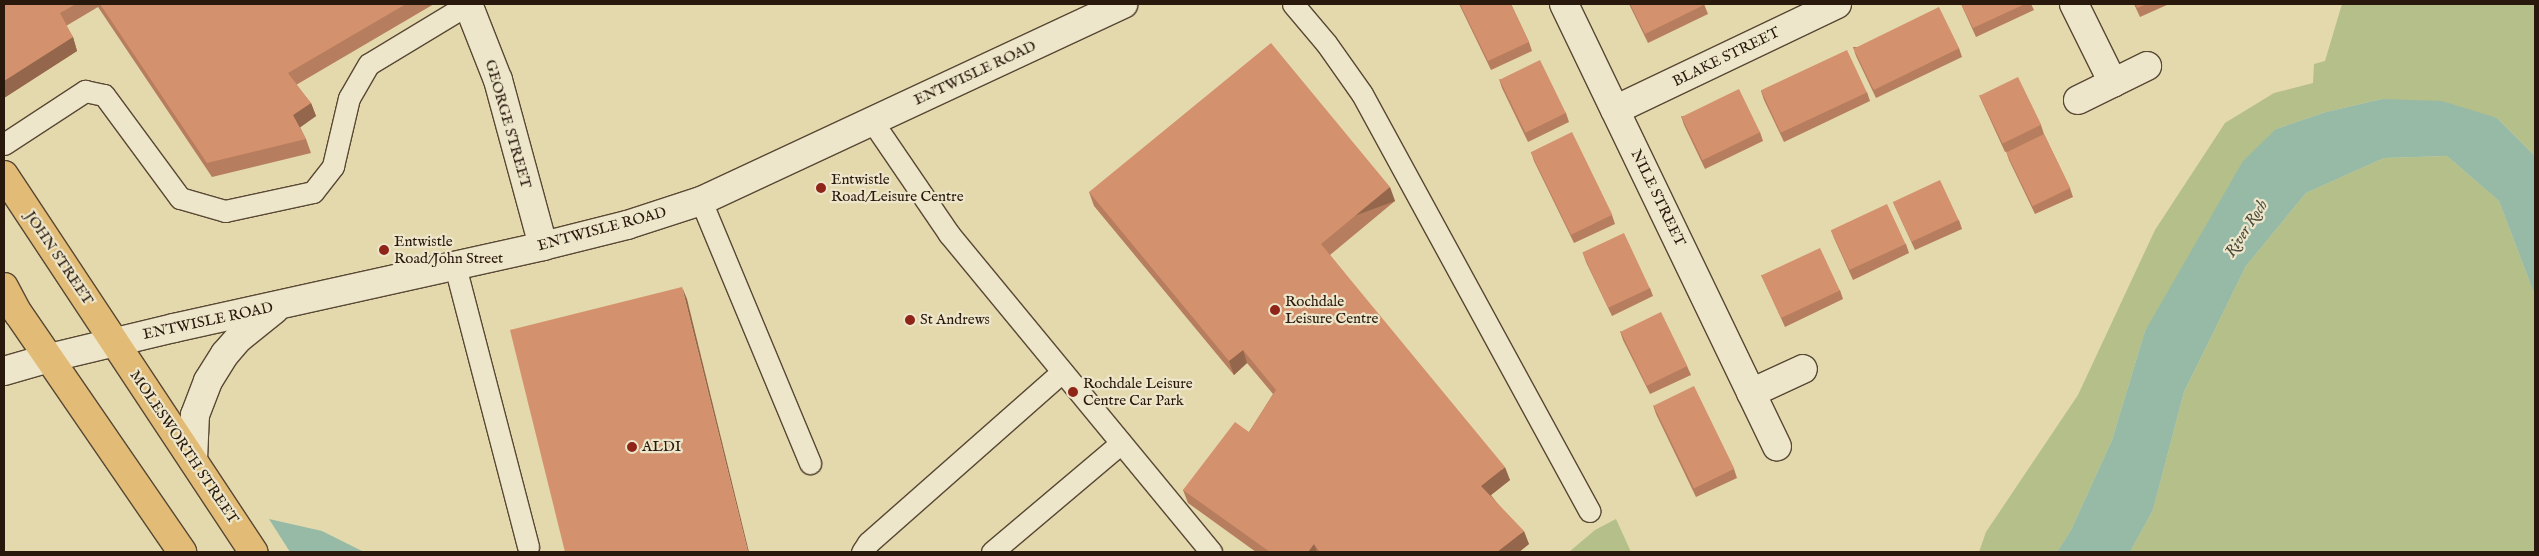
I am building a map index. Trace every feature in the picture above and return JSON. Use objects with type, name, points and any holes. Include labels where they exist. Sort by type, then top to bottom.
[{"type":"main road","name":"GEORGE STREET","points":[[468,4],[498,80],[543,246]]},
{"type":"main road","name":"ENTWISLE ROAD","points":[[4,371],[114,341],[543,246],[627,225],[701,201],[1123,4]]},
{"type":"main road","name":"NILE STREET","points":[[1564,4],[1777,446]]},
{"type":"main road","name":"BLAKE STREET","points":[[1615,110],[1837,4]]},
{"type":"main road","points":[[2074,4],[2113,83]]},
{"type":"main road","points":[[2078,100],[2147,66]]},
{"type":"main road","name":"JOHN STREET","points":[[4,175],[114,341]]},
{"type":"main road","points":[[4,287],[18,313],[48,358],[182,552]]},
{"type":"main road","points":[[193,460],[195,415],[208,381],[225,354],[239,338],[281,304]]},
{"type":"main road","name":"MOLESWORTH STREET","points":[[114,341],[254,552]]},
{"type":"main road","points":[[1752,393],[1803,369]]},
{"type":"lane","points":[[4,144],[85,91],[104,95],[180,198],[225,211],[313,192],[333,166],[349,98],[369,64],[468,4]]},
{"type":"lane","points":[[1293,4],[1326,43],[1362,94],[1589,511]]},
{"type":"lane","points":[[872,121],[949,234],[1211,552]]},
{"type":"lane","points":[[701,201],[810,463]]},
{"type":"lane","points":[[455,266],[469,329],[528,547]]},
{"type":"lane","points":[[862,552],[868,543],[1062,372]]},
{"type":"lane","points":[[992,552],[1121,443]]},
{"type":"shaded area","points":[[2342,4],[2535,4],[2535,156],[2497,118],[2382,99],[2326,112],[2276,129],[2145,331],[2112,440],[2071,530],[2057,552],[1979,552],[1986,532],[2078,395],[2155,230],[2225,123],[2274,93],[2313,83],[2314,64],[2325,61]]},
{"type":"shaded area","points":[[2447,156],[2499,201],[2535,296],[2535,552],[2130,552],[2153,510],[2184,392],[2246,266],[2306,193],[2384,158]]},
{"type":"shaded area","points":[[1616,519],[1631,552],[1569,552],[1595,530]]},
{"type":"water","name":"River Roch","points":[[2382,99],[2442,101],[2497,118],[2535,156],[2535,296],[2499,201],[2447,156],[2384,158],[2306,193],[2246,266],[2184,392],[2153,510],[2130,552],[2057,552],[2071,530],[2112,440],[2145,331],[2243,161],[2276,129],[2326,112]]},
{"type":"water","points":[[269,519],[322,531],[364,552],[290,552]]},
{"type":"building","points":[[4,4],[76,4],[60,13],[73,37],[4,81]]},
{"type":"building","points":[[100,4],[406,4],[288,73],[311,103],[293,115],[306,139],[207,163]]},
{"type":"building","points":[[1460,4],[1511,4],[1529,42],[1488,61]]},
{"type":"building","points":[[1630,4],[1704,4],[1704,5],[1645,34]]},
{"type":"building","points":[[1961,4],[2025,4],[1973,28]]},
{"type":"building","points":[[2135,4],[2147,4],[2137,8]]},
{"type":"building","points":[[1939,7],[1959,48],[1874,90],[1854,49]]},
{"type":"building","name":"Rochdale Leisure Centre","points":[[1271,43],[1390,187],[1321,244],[1505,467],[1481,486],[1524,531],[1497,552],[1320,552],[1314,544],[1308,552],[1270,552],[1183,490],[1235,422],[1249,432],[1276,390],[1243,350],[1229,361],[1089,192]]},
{"type":"building","points":[[1847,50],[1867,93],[1781,133],[1761,90]]},
{"type":"building","points":[[1540,60],[1566,113],[1525,133],[1500,80]]},
{"type":"building","points":[[2018,77],[2041,125],[2003,143],[1979,96]]},
{"type":"building","points":[[1739,89],[1760,132],[1703,160],[1681,117]]},
{"type":"building","points":[[1572,132],[1612,215],[1571,235],[1531,152]]},
{"type":"building","points":[[2044,134],[2070,188],[2033,206],[2006,152]]},
{"type":"building","points":[[1940,180],[1959,220],[1911,242],[1893,202]]},
{"type":"building","points":[[1887,204],[1906,244],[1849,270],[1831,230]]},
{"type":"building","points":[[1624,233],[1650,288],[1608,308],[1582,252]]},
{"type":"building","points":[[1820,248],[1840,291],[1781,318],[1761,275]]},
{"type":"building","name":"ALDI","points":[[682,287],[748,552],[565,552],[510,330]]},
{"type":"building","points":[[1661,312],[1687,366],[1647,386],[1621,332]]},
{"type":"building","points":[[1694,386],[1734,469],[1694,488],[1654,406]]},
{"type":"place","name":"Entwistle Road/Leisure Centre","points":[[821,188]]},
{"type":"place","name":"Entwistle Road/John Street","points":[[384,250]]},
{"type":"place","name":"Rochdale Leisure Centre","points":[[1275,310]]},
{"type":"place","name":"St Andrews","points":[[910,320]]},
{"type":"place","name":"Rochdale Leisure Centre Car Park","points":[[1073,392]]},
{"type":"place","name":"ALDI","points":[[632,447]]}]
